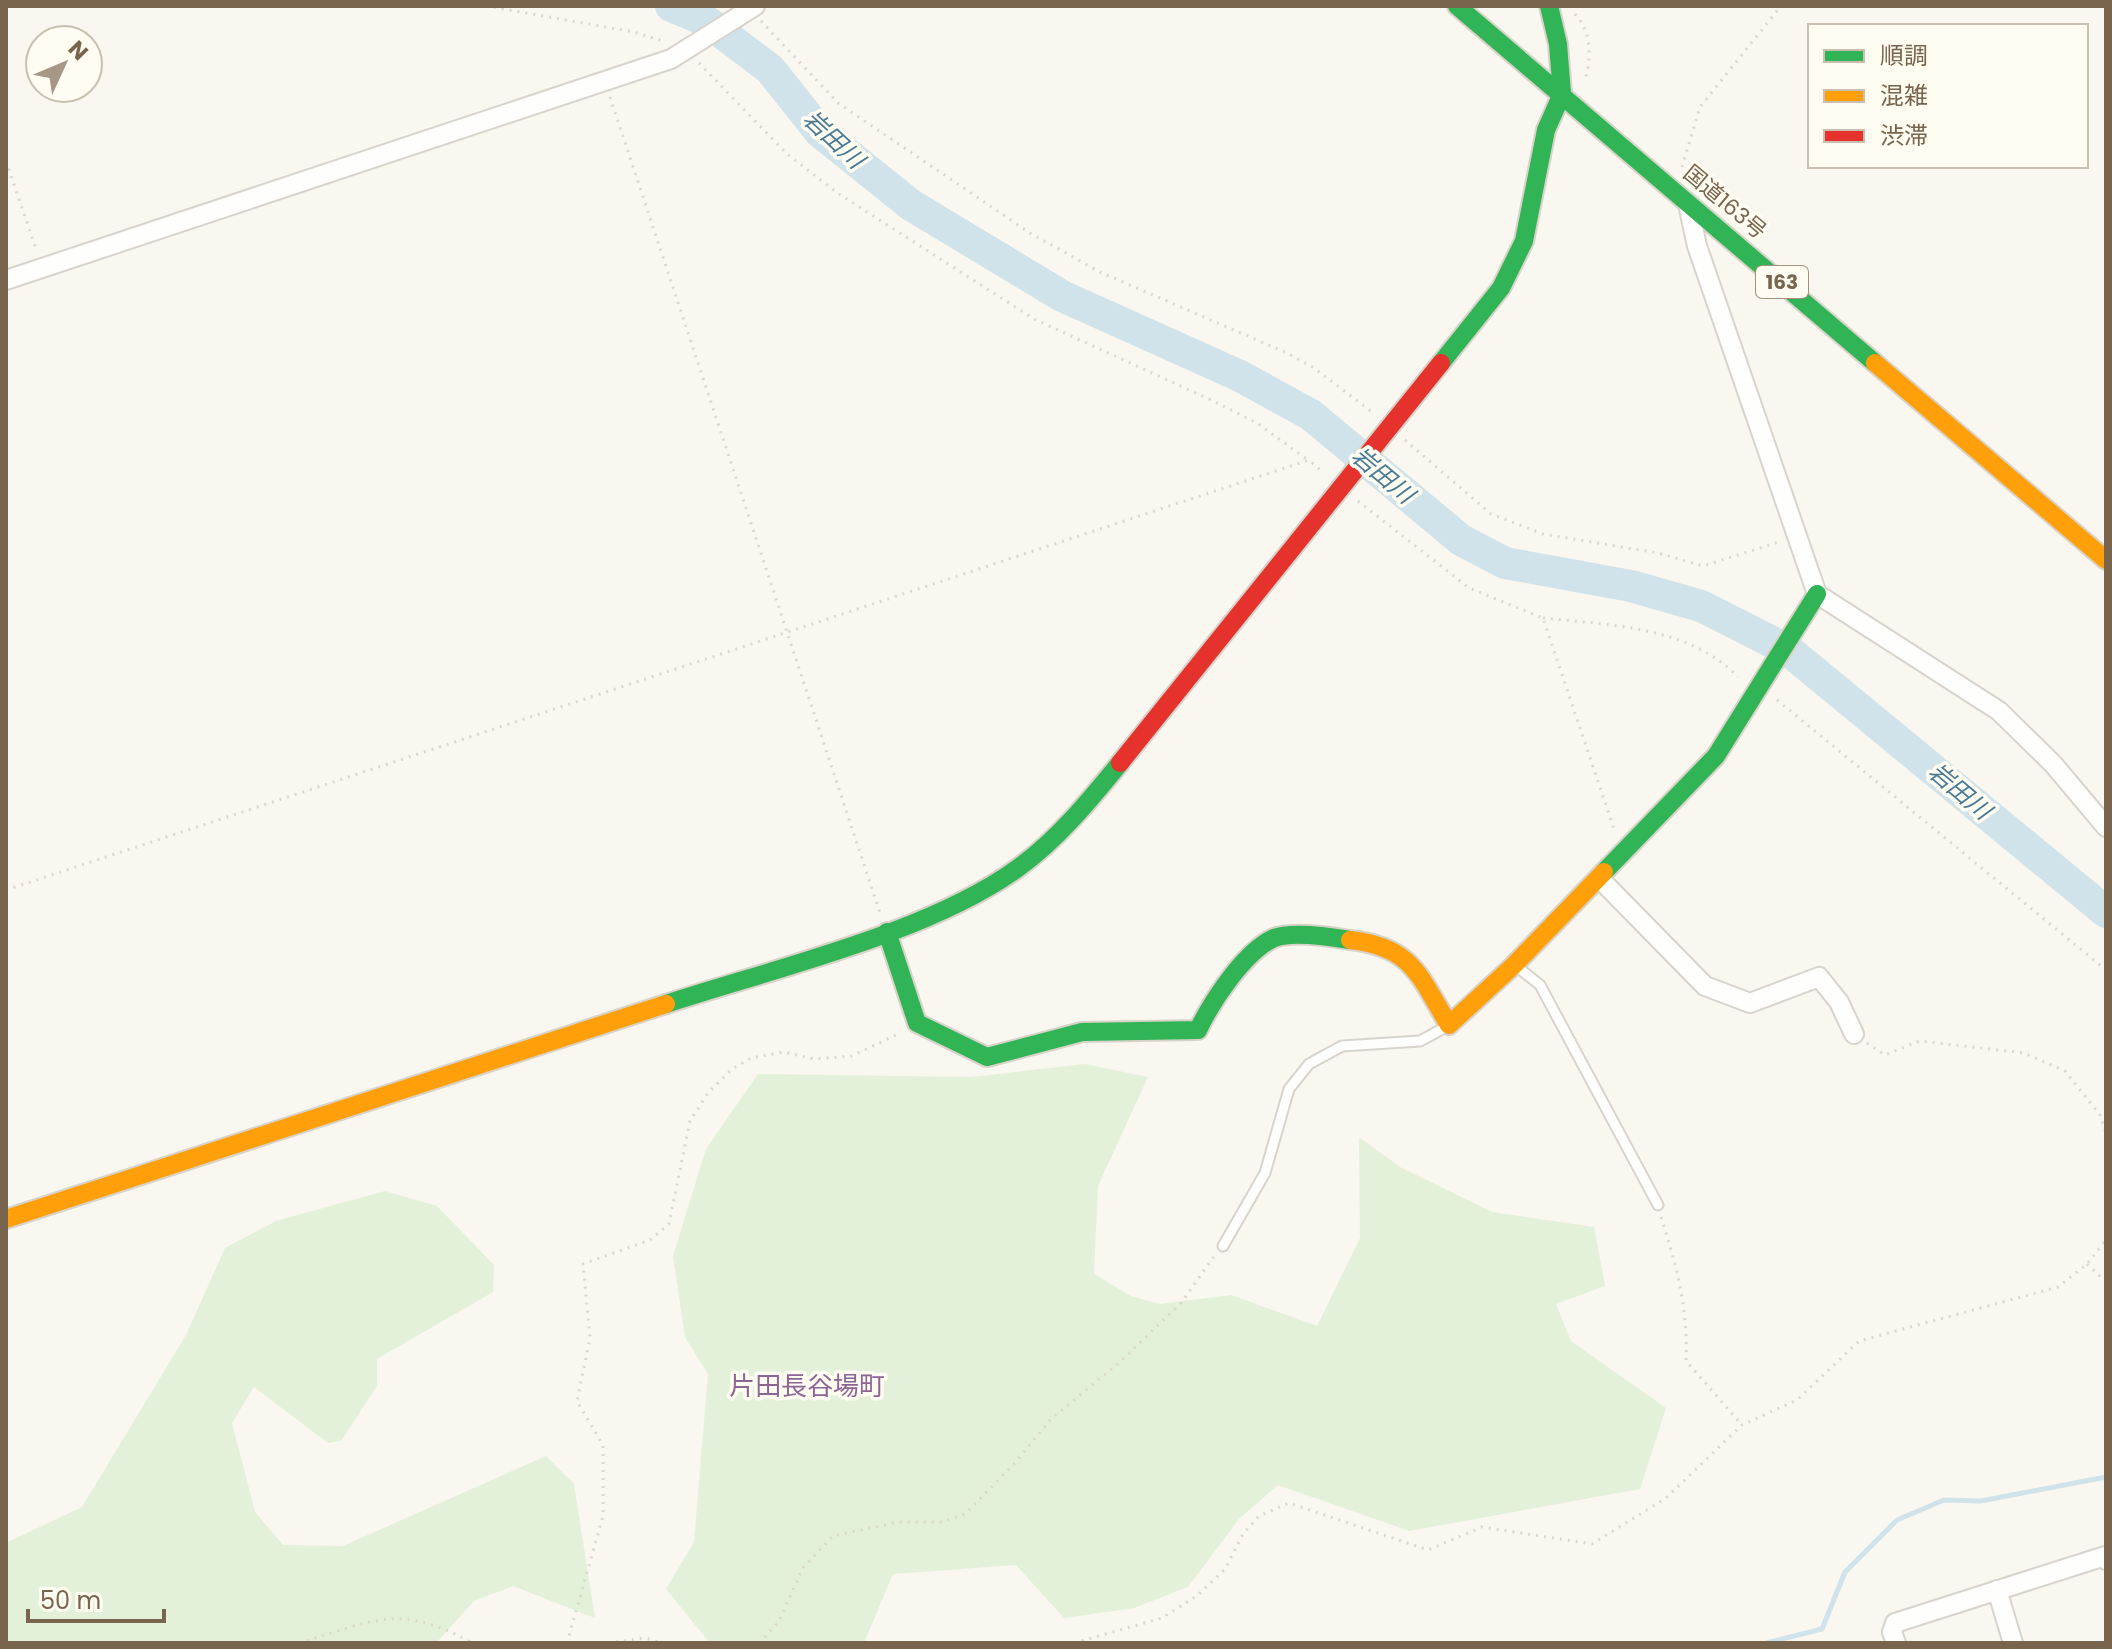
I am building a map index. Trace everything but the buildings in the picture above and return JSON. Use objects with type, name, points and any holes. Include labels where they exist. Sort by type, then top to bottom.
[{"type":"main road","name":"国道163号","points":[[1457,6],[2106,560]]},
{"type":"main road","points":[[6,1219],[887,932],[951,906],[1018,868],[1086,805],[1501,288],[1517,261],[1546,130],[1562,94],[1558,44],[1549,6]]},
{"type":"main road","points":[[887,932],[917,1023],[987,1057],[1082,1032],[1198,1030],[1211,1003],[1243,964],[1275,938],[1319,936],[1381,943],[1413,965],[1449,1025],[1514,965],[1716,756],[1760,693],[1817,594]]},
{"type":"street","points":[[6,280],[605,81],[688,50],[750,10]]},
{"type":"street","points":[[1680,194],[1817,594],[1999,711],[2053,764],[2106,827]]},
{"type":"street","points":[[1599,878],[1705,986],[1750,1003],[1819,977],[1839,1002],[1854,1034]]},
{"type":"street","points":[[1896,1643],[1892,1632],[1895,1623],[2105,1558]]},
{"type":"street","points":[[1997,1590],[2013,1643]]},
{"type":"lane","points":[[1514,965],[1540,985],[1658,1205]]},
{"type":"lane","points":[[1223,1246],[1265,1173],[1289,1089],[1309,1064],[1342,1046],[1420,1041],[1449,1025]]},
{"type":"path","points":[[486,6],[634,32],[688,50],[787,154],[839,194],[1034,319],[1257,423],[1309,460],[1457,580],[1495,600],[1543,618],[1628,628],[1687,642],[1760,693],[1774,698],[2106,970]]},
{"type":"path","points":[[1680,194],[1679,179],[1692,124],[1700,107],[1781,6]]},
{"type":"path","points":[[750,10],[838,103],[1030,233],[1100,272],[1287,353],[1314,368],[1392,424],[1414,450],[1470,499],[1509,523],[1543,534],[1658,553],[1703,566],[1795,537]]},
{"type":"path","points":[[605,81],[887,932]]},
{"type":"path","points":[[6,161],[42,269]]},
{"type":"path","points":[[6,890],[1309,460]]},
{"type":"path","points":[[1543,618],[1622,852]]},
{"type":"path","points":[[567,1643],[603,1516],[603,1445],[577,1401],[590,1338],[583,1264],[650,1240],[669,1224],[690,1121],[708,1093],[732,1069],[751,1058],[784,1052],[814,1059],[852,1056],[870,1050],[917,1023]]},
{"type":"path","points":[[1854,1034],[1885,1055],[1920,1041],[2024,1053],[2065,1071],[2100,1115],[2106,1133]]},
{"type":"path","points":[[1658,1205],[1683,1285],[1688,1322],[1686,1361],[1742,1425]]},
{"type":"path","points":[[1074,1643],[1162,1618],[1198,1595],[1225,1569],[1243,1534],[1259,1516],[1289,1503],[1428,1550],[1482,1527],[1592,1544],[1666,1498],[1742,1425],[1797,1400],[1859,1341],[2058,1287],[2087,1264],[2106,1240]]},
{"type":"path","points":[[759,1643],[778,1623],[803,1568],[833,1536],[898,1522],[942,1522],[965,1514],[1016,1462],[1050,1420],[1120,1362],[1181,1303],[1223,1246]]},
{"type":"path","points":[[2087,1264],[2106,1282]]},
{"type":"path","points":[[299,1643],[382,1617],[419,1618],[472,1643]]},
{"type":"path","points":[[608,1643],[645,1638],[662,1643]]},
{"type":"path","points":[[189,1643],[222,1643]]},
{"type":"green space","points":[[1085,1064],[1148,1077],[1098,1186],[1094,1274],[1131,1296],[1160,1304],[1231,1295],[1317,1326],[1360,1238],[1359,1137],[1400,1167],[1492,1212],[1594,1227],[1605,1286],[1556,1304],[1571,1341],[1666,1408],[1640,1489],[1409,1531],[1278,1485],[1239,1519],[1188,1587],[1134,1608],[1064,1618],[1016,1565],[893,1574],[864,1643],[709,1642],[666,1589],[694,1542],[708,1374],[685,1337],[673,1256],[706,1149],[758,1074],[971,1077]]},
{"type":"green space","points":[[385,1191],[437,1206],[494,1265],[493,1292],[377,1359],[377,1386],[341,1441],[328,1443],[254,1387],[232,1423],[255,1512],[283,1545],[343,1546],[546,1456],[574,1484],[595,1618],[513,1586],[474,1601],[436,1643],[6,1643],[6,1543],[82,1507],[186,1335],[225,1248],[276,1221]]},
{"type":"waterway","name":"岩田川","points":[[671,6],[705,20],[770,69],[820,132],[911,205],[1062,296],[1240,376],[1311,415],[1461,540],[1505,563],[1631,586],[1701,606],[1788,650],[2106,912]]},
{"type":"waterway","points":[[1766,1643],[1822,1629],[1845,1572],[1897,1520],[1944,1500],[1981,1501],[2106,1477]]},
{"type":"traffic: fast","points":[[1457,6],[1875,363]]},
{"type":"traffic: fast","points":[[1441,363],[1501,288],[1524,241],[1546,130],[1562,94],[1558,44],[1549,6]]},
{"type":"traffic: fast","points":[[1604,872],[1716,756],[1817,594]]},
{"type":"traffic: fast","points":[[666,1004],[848,947],[940,912],[982,891],[1046,845],[1120,763]]},
{"type":"traffic: fast","points":[[887,932],[917,1023],[987,1057],[1082,1032],[1198,1030],[1220,992],[1240,966],[1274,938],[1301,935],[1350,940]]},
{"type":"traffic: slow","points":[[1875,363],[2106,560]]},
{"type":"traffic: slow","points":[[1350,940],[1388,949],[1401,957],[1421,978],[1449,1025],[1514,965],[1604,872]]},
{"type":"traffic: slow","points":[[6,1219],[666,1004]]},
{"type":"traffic: jam","points":[[1120,763],[1441,363]]},
{"type":"district","name":"片田長谷場町","points":[[807,1386]]}]
